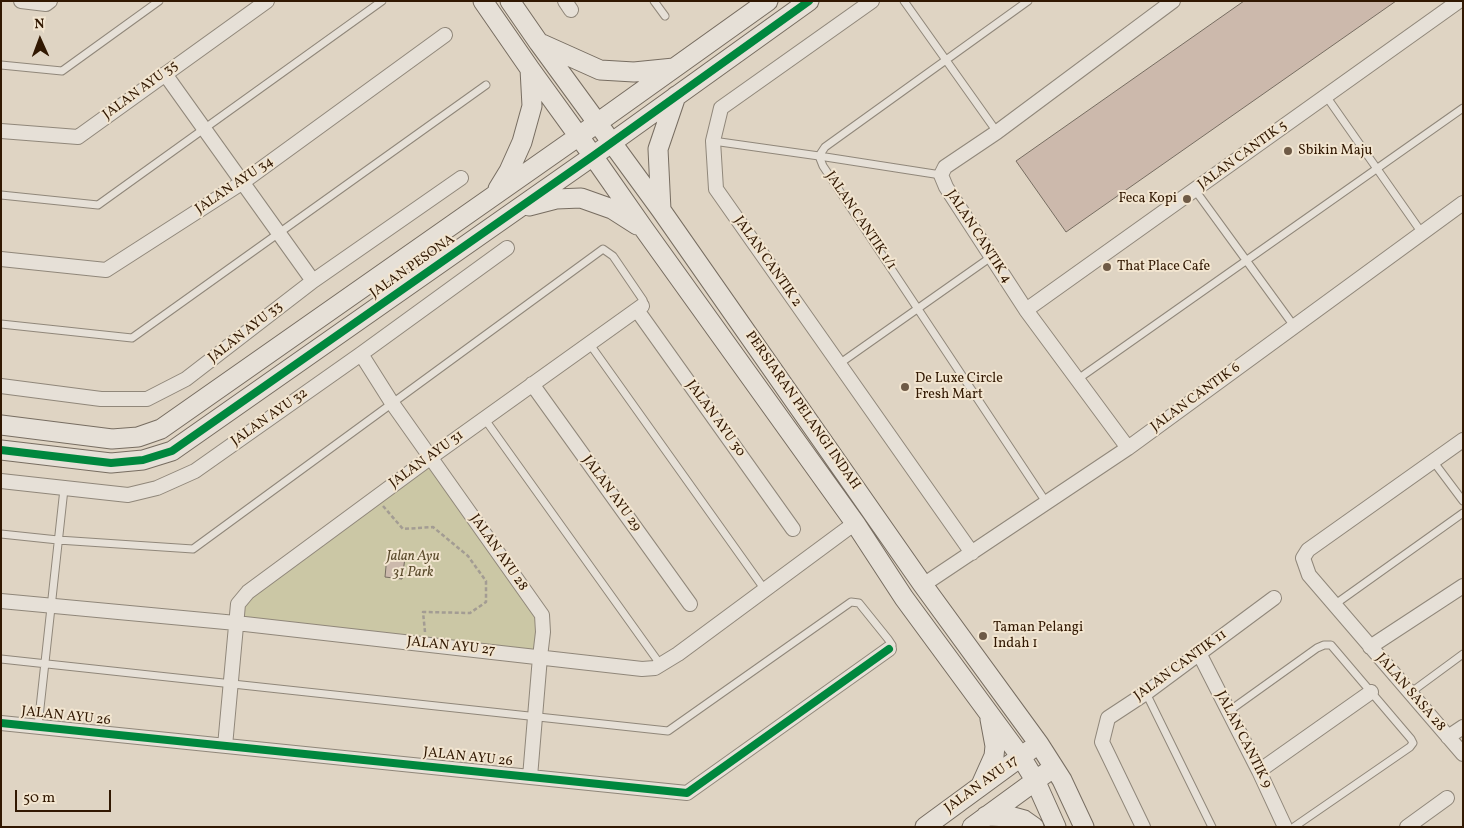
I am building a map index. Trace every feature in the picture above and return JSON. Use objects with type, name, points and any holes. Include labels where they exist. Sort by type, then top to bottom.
[{"type":"main road","name":"PERSIARAN PELANGI INDAH","points":[[483,1],[855,523],[913,610],[1021,757],[1035,780],[1056,827]]},
{"type":"main road","name":"PERSIARAN PELANGI INDAH","points":[[510,1],[661,210],[923,585],[1039,744],[1054,766],[1084,827]]},
{"type":"main road","name":"JALAN PESONA","points":[[1,425],[112,439],[138,437],[161,429],[493,197],[768,1]]},
{"type":"main road","name":"JALAN PESONA","points":[[1,450],[112,463],[143,460],[172,450],[593,156],[809,1]]},
{"type":"main road","points":[[539,43],[600,70],[634,72],[674,68]]},
{"type":"main road","points":[[493,197],[509,171],[522,142],[532,106],[530,69]]},
{"type":"main road","points":[[661,210],[658,149],[676,96]]},
{"type":"main road","points":[[518,208],[556,199],[581,198],[612,209],[644,229]]},
{"type":"main road","points":[[913,610],[912,598],[914,591],[923,585]]},
{"type":"main road","points":[[980,786],[994,756],[995,746],[989,715]]},
{"type":"main road","name":"JALAN AYU 17","points":[[925,827],[1039,744]]},
{"type":"main road","name":"JALAN AYU 17","points":[[980,823],[1054,766]]},
{"type":"main road","points":[[980,823],[1013,817],[1024,820],[1034,827]]},
{"type":"street","points":[[20,1],[46,4],[50,1]]},
{"type":"street","name":"JALAN CANTIK 2","points":[[872,1],[721,108],[713,141],[716,189],[972,553]]},
{"type":"street","name":"JALAN CANTIK 5","points":[[1026,310],[1459,1]]},
{"type":"street","name":"JALAN AYU 35","points":[[1,131],[78,137],[259,3]]},
{"type":"street","name":"JALAN CANTIK 4","points":[[1128,448],[1026,310],[946,187],[941,175],[945,167],[997,132],[1164,4]]},
{"type":"street","name":"JALAN AYU 34","points":[[1,260],[106,270],[243,182],[446,35]]},
{"type":"street","points":[[165,74],[314,281]]},
{"type":"street","name":"JALAN AYU 33","points":[[1,386],[101,399],[147,399],[186,379],[314,281],[461,178]]},
{"type":"street","name":"JALAN CANTIK 6","points":[[923,585],[1128,448],[1463,203]]},
{"type":"street","name":"JALAN AYU 32","points":[[1,481],[128,495],[157,488],[195,471],[507,248]]},
{"type":"street","name":"JALAN AYU 31","points":[[225,746],[238,604],[248,592],[484,418],[639,308]]},
{"type":"street","name":"JALAN AYU 30","points":[[639,308],[793,529]]},
{"type":"street","name":"JALAN AYU 28","points":[[361,354],[392,403],[542,615],[544,632],[540,657]]},
{"type":"street","name":"JALAN AYU 29","points":[[532,384],[690,604]]},
{"type":"street","points":[[1370,647],[1309,575],[1303,558],[1308,550],[1463,440]]},
{"type":"street","name":"JALAN AYU 27","points":[[1,601],[236,623],[642,669],[655,668],[678,654],[855,523]]},
{"type":"street","name":"JALAN SASA 28","points":[[1463,586],[1370,647],[1463,754]]},
{"type":"street","name":"JALAN CANTIK 11","points":[[1143,827],[1102,742],[1108,718],[1146,693],[1274,598]]},
{"type":"street","name":"JALAN AYU 26","points":[[1,723],[687,793],[889,649]]},
{"type":"street","name":"JALAN CANTIK 9","points":[[1199,653],[1259,771],[1285,827]]},
{"type":"street","name":"JALAN AYU 26","points":[[530,776],[540,657]]},
{"type":"street","points":[[1259,771],[1371,692]]},
{"type":"street","points":[[1448,737],[1463,727]]},
{"type":"street","points":[[1407,827],[1448,798]]},
{"type":"lane","points":[[1,65],[62,71],[159,1]]},
{"type":"lane","points":[[1,195],[98,205],[382,1]]},
{"type":"lane","points":[[654,1],[665,16]]},
{"type":"lane","points":[[904,1],[997,132]]},
{"type":"lane","name":"JALAN CANTIK 1/1","points":[[1028,1],[825,147],[820,156],[823,166],[1046,502]]},
{"type":"lane","points":[[1,324],[132,338],[486,85]]},
{"type":"lane","points":[[1326,96],[1422,233]]},
{"type":"lane","points":[[1078,378],[1463,108]]},
{"type":"lane","points":[[713,141],[941,175]]},
{"type":"lane","points":[[1195,190],[1294,326]]},
{"type":"lane","points":[[1,534],[58,540],[193,549],[603,250],[612,256],[643,300],[644,303],[639,308]]},
{"type":"lane","points":[[839,364],[991,257]]},
{"type":"lane","points":[[589,344],[765,590]]},
{"type":"lane","points":[[484,418],[660,664]]},
{"type":"lane","points":[[1432,461],[1463,501]]},
{"type":"lane","points":[[38,726],[64,489]]},
{"type":"lane","points":[[1334,604],[1463,513]]},
{"type":"lane","points":[[1,659],[668,731],[852,602],[859,603],[888,639],[892,645],[889,649]]},
{"type":"lane","points":[[1229,712],[1324,645],[1331,646],[1411,739],[1413,743],[1410,747],[1294,827]]},
{"type":"lane","points":[[1410,693],[1463,654]]},
{"type":"lane","points":[[1146,693],[1212,827]]},
{"type":"path","points":[[389,515],[403,529],[433,527],[468,556],[486,581],[486,602],[470,613],[424,612],[425,644]]},
{"type":"green space","name":"Jalan Ayu 31 Park","points":[[429,464],[536,614],[538,631],[536,651],[240,618],[242,607],[252,596]]},
{"type":"building","points":[[1244,1],[1396,1],[1066,232],[1016,161]]},
{"type":"building","points":[[387,556],[405,558],[402,579],[385,577]]},
{"type":"cycle path","points":[[1,450],[111,463],[143,460],[172,451],[593,156],[809,1]]},
{"type":"cycle path","points":[[1,723],[687,793],[889,649]]},
{"type":"place","name":"Sbikin Maju","points":[[1288,151]]},
{"type":"place","name":"Feca Kopi","points":[[1187,199]]},
{"type":"place","name":"That Place Cafe","points":[[1107,267]]},
{"type":"place","name":"De Luxe Circle Fresh Mart","points":[[905,387]]},
{"type":"place","name":"Taman Pelangi Indah 1","points":[[983,636]]}]
